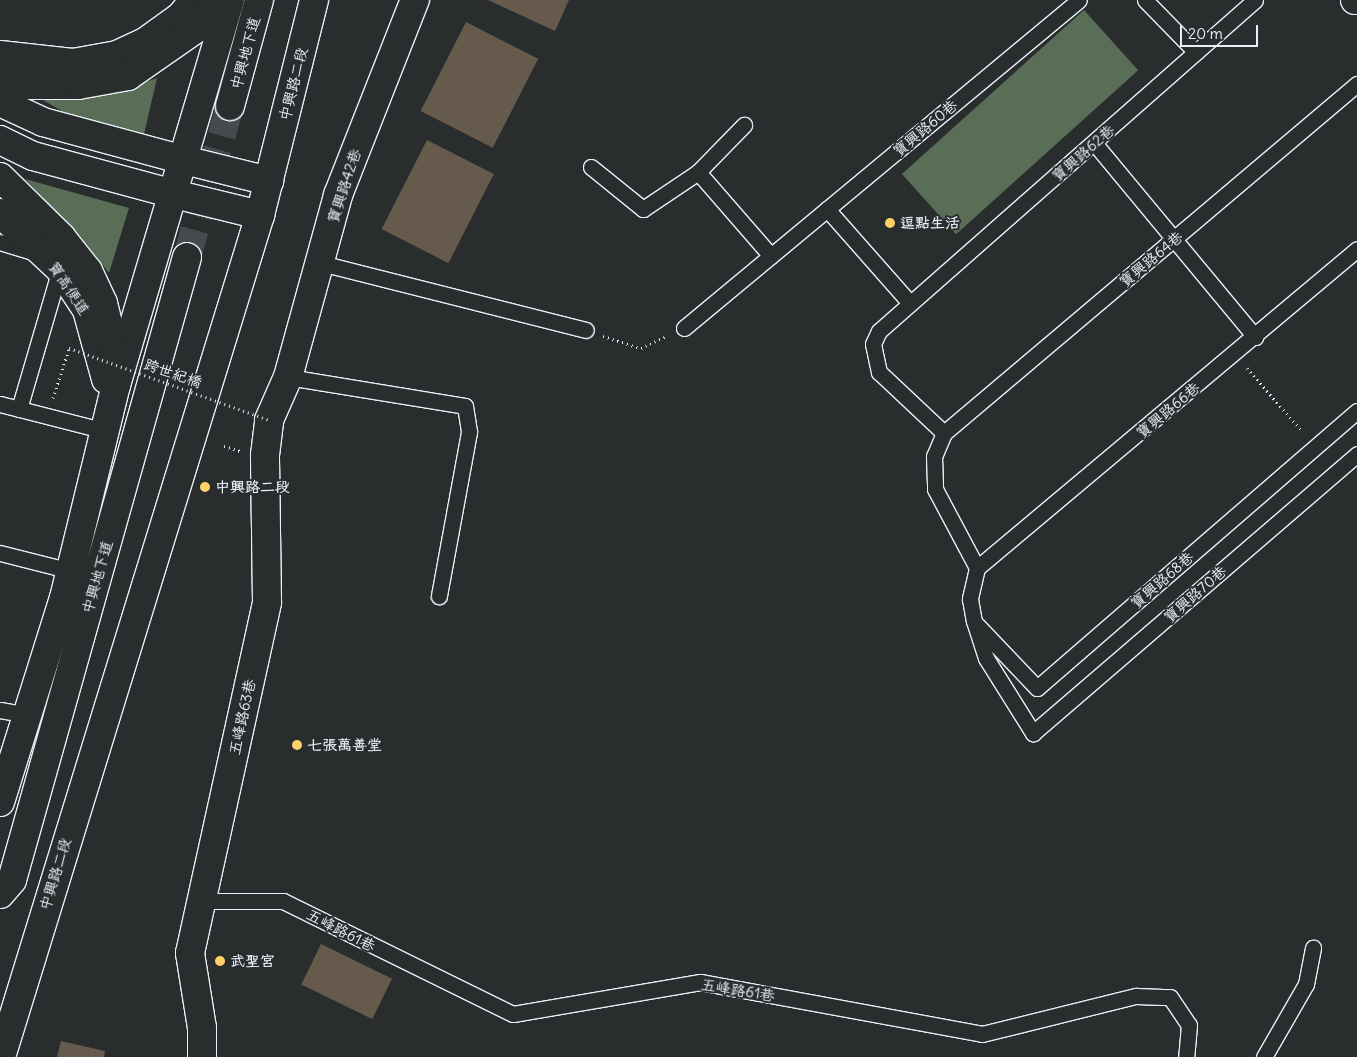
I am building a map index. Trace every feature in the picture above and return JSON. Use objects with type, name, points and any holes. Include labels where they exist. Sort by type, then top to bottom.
[{"type":"main road","points":[[0,55],[73,63],[116,55],[145,42],[181,16],[194,0]]},
{"type":"main road","points":[[0,79],[19,85],[78,85],[128,76],[197,28],[214,0]]},
{"type":"main road","points":[[0,802],[71,571],[109,421],[116,385],[180,159],[230,0]]},
{"type":"main road","name":"中興地下道","points":[[230,106],[259,0]]},
{"type":"main road","name":"中興路二段","points":[[1,1057],[260,214],[314,0]]},
{"type":"main road","name":"寶興路42巷","points":[[288,377],[342,186],[415,0]]},
{"type":"main road","points":[[0,102],[43,122],[269,181]]},
{"type":"main road","points":[[0,140],[33,156],[170,193],[260,214]]},
{"type":"main road","points":[[0,178],[61,237],[88,272],[103,303],[115,352],[116,385]]},
{"type":"main road","name":"寶高便道","points":[[0,212],[54,263],[86,310],[103,355],[109,421]]},
{"type":"main road","name":"中興地下道","points":[[0,894],[12,880],[187,257]]},
{"type":"main road","name":"五峰路63巷","points":[[202,1057],[202,1028],[190,953],[267,602],[265,455],[270,420],[288,377]]},
{"type":"lane","name":"寶興路60巷","points":[[684,328],[1079,0]]},
{"type":"lane","points":[[1145,0],[1196,52]]},
{"type":"lane","name":"寶興路62巷","points":[[944,433],[879,372],[873,344],[909,302],[1095,144],[1255,0]]},
{"type":"lane","name":"寶興路64巷","points":[[944,433],[1357,84]]},
{"type":"lane","points":[[591,167],[643,209],[698,172],[744,125]]},
{"type":"lane","points":[[1095,144],[1173,241],[1255,337]]},
{"type":"lane","points":[[698,172],[771,256]]},
{"type":"lane","points":[[827,209],[909,302]]},
{"type":"lane","points":[[0,242],[54,263],[20,409]]},
{"type":"lane","name":"寶興路66巷","points":[[977,568],[1235,354],[1357,249]]},
{"type":"lane","points":[[321,263],[586,330]]},
{"type":"lane","points":[[288,377],[464,406],[468,432],[439,596]]},
{"type":"lane","points":[[0,404],[47,417],[109,421]]},
{"type":"lane","name":"寶興路68巷","points":[[974,621],[1037,688],[1357,411]]},
{"type":"lane","points":[[944,433],[934,456],[935,489],[977,568],[970,599],[974,621]]},
{"type":"lane","name":"寶興路70巷","points":[[974,621],[986,658],[1033,733],[1357,454]]},
{"type":"lane","points":[[0,553],[71,571]]},
{"type":"lane","points":[[0,710],[27,715]]},
{"type":"lane","name":"五峰路61巷","points":[[201,901],[283,901],[513,1014],[700,982],[982,1034],[1136,996],[1170,997],[1189,1025],[1186,1057]]},
{"type":"lane","points":[[1264,1057],[1306,984],[1313,948]]},
{"type":"path","points":[[586,330],[641,348],[684,328]]},
{"type":"path","name":"跨世紀橋","points":[[47,417],[69,348],[270,420]]},
{"type":"path","points":[[1235,354],[1315,447]]},
{"type":"path","points":[[224,446],[241,451]]},
{"type":"green space","points":[[1084,10],[1138,70],[956,234],[902,174]]},
{"type":"green space","points":[[157,78],[142,143],[70,116],[43,100],[111,94]]},
{"type":"green space","points":[[25,179],[129,208],[109,273],[80,236]]},
{"type":"building","points":[[488,0],[569,0],[555,31]]},
{"type":"building","points":[[466,22],[538,59],[493,148],[421,111]]},
{"type":"building","points":[[427,140],[494,174],[448,263],[382,229]]},
{"type":"building","points":[[321,944],[392,979],[372,1019],[301,984]]},
{"type":"building","points":[[61,1041],[105,1051],[104,1057],[57,1057]]},
{"type":"tunnel","points":[[187,257],[230,106]]},
{"type":"place","name":"逗點生活","points":[[890,223]]},
{"type":"place","name":"中興路二段","points":[[205,487]]},
{"type":"place","name":"七張萬善堂","points":[[297,745]]},
{"type":"place","name":"武聖宮","points":[[220,961]]}]
